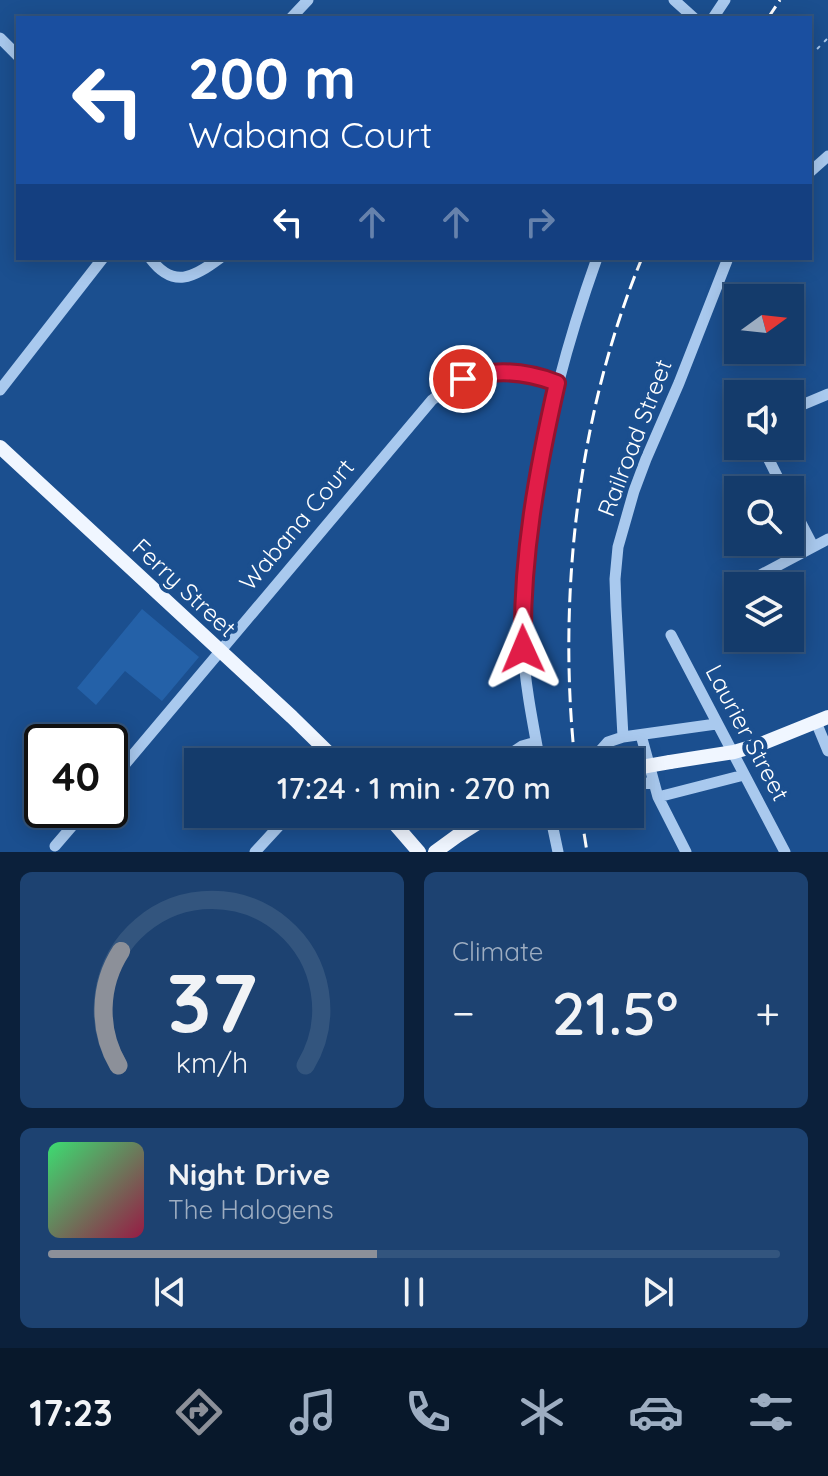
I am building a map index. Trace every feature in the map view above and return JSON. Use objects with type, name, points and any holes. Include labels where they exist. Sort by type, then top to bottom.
[{"type":"main road","name":"Ferry Street","points":[[0,447],[324,748]]},
{"type":"main road","points":[[644,767],[734,752],[822,719]]},
{"type":"main road","points":[[398,828],[419,852]]},
{"type":"main road","points":[[435,852],[470,828]]},
{"type":"street","points":[[293,16],[308,0]]},
{"type":"street","points":[[674,0],[692,16]]},
{"type":"street","points":[[0,38],[16,54]]},
{"type":"street","points":[[812,170],[828,156]]},
{"type":"street","points":[[0,390],[101,260]]},
{"type":"street","points":[[152,260],[159,270],[173,278],[189,276],[217,260]]},
{"type":"street","points":[[537,748],[523,649],[525,571],[541,456],[557,383],[596,260]]},
{"type":"street","name":"Railroad Street","points":[[623,737],[615,579],[618,547],[642,470],[727,260]]},
{"type":"street","name":"Wabana Court","points":[[128,761],[432,400],[463,379],[478,374],[513,371],[557,383]]},
{"type":"street","points":[[804,404],[828,394]]},
{"type":"street","points":[[804,529],[813,546]]},
{"type":"street","points":[[766,572],[828,539]]},
{"type":"street","name":"Laurier Street","points":[[671,635],[785,852]]},
{"type":"street","points":[[822,719],[828,751]]},
{"type":"street","points":[[603,748],[608,742],[623,737],[716,724]]},
{"type":"street","points":[[641,735],[652,782],[686,852]]},
{"type":"street","points":[[519,748],[536,742]]},
{"type":"street","points":[[658,797],[744,775]]},
{"type":"street","points":[[644,783],[652,782]]},
{"type":"street","points":[[55,846],[70,828]]},
{"type":"street","points":[[255,852],[277,828]]},
{"type":"street","points":[[553,828],[558,852]]},
{"type":"path","points":[[812,54],[828,38]]},
{"type":"shaded area","points":[[142,609],[199,657],[162,701],[125,671],[96,705],[77,688]]},
{"type":"railway","points":[[769,16],[780,0]]},
{"type":"railway","points":[[574,748],[569,635],[571,570],[578,506],[602,378],[641,260]]},
{"type":"railway","points":[[583,828],[587,852]]},
{"type":"route","points":[[463,379],[478,374],[513,371],[557,383],[529,530],[522,612],[523,649]]}]
